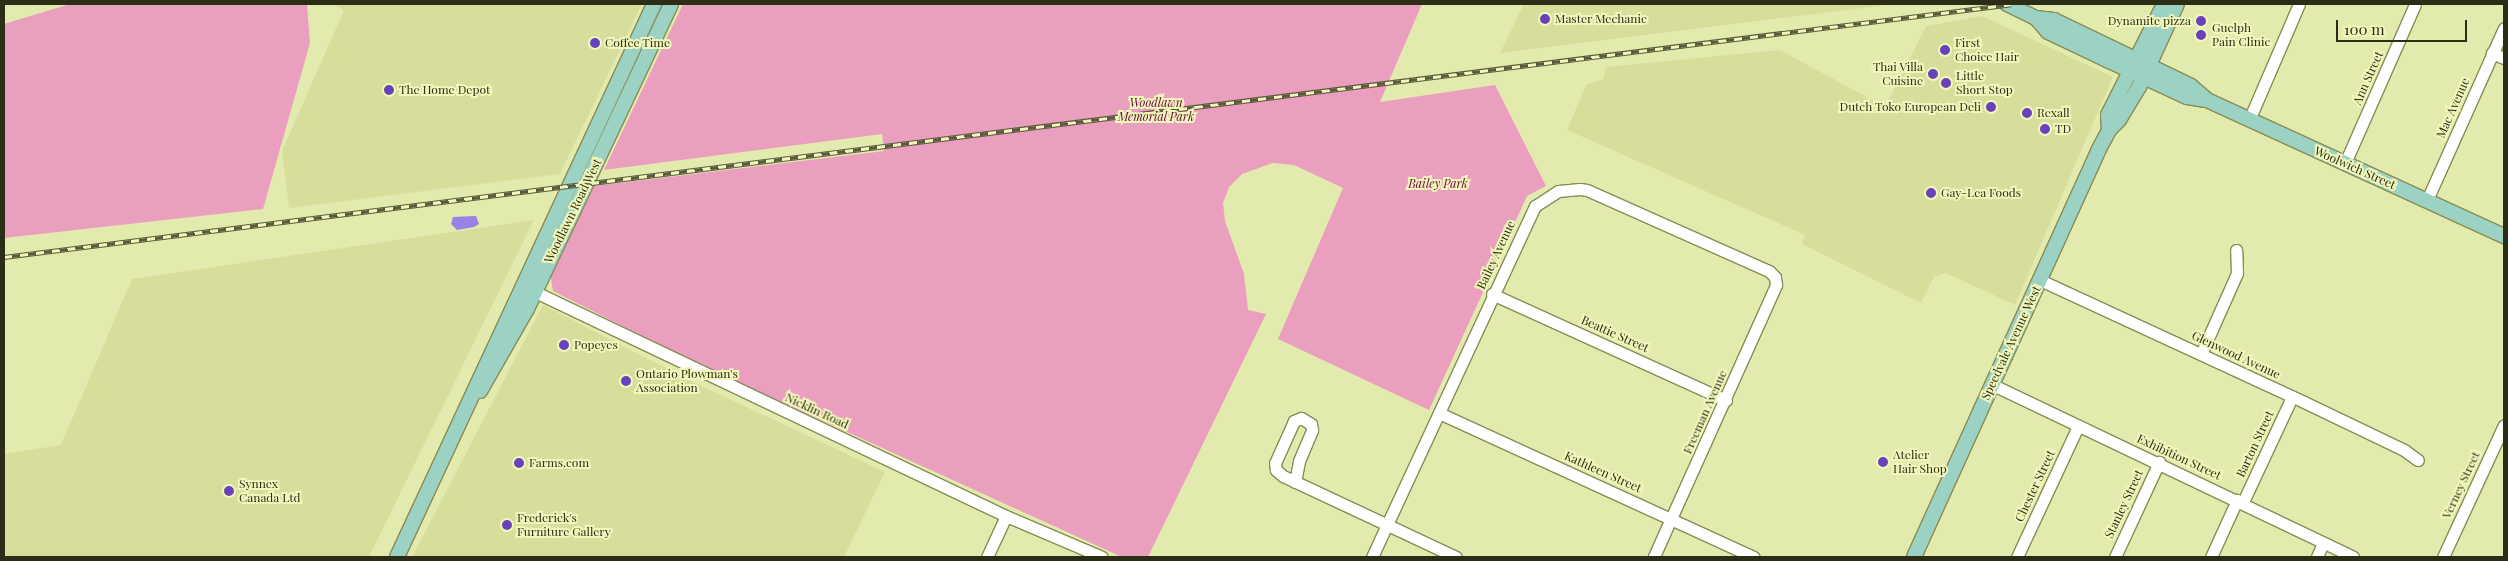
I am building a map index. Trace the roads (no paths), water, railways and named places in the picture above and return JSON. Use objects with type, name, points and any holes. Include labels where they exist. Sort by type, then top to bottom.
[{"type":"main road","name":"Woodlawn Road West","points":[[466,413],[483,366],[654,4]]},
{"type":"main road","name":"Woodlawn Road West","points":[[397,557],[466,413],[512,337],[535,291],[672,4]]},
{"type":"main road","name":"Woolwich Street","points":[[2006,4],[2036,18],[2048,32],[2146,72],[2191,86],[2207,100],[2504,236]]},
{"type":"main road","name":"Speedvale Avenue West","points":[[2109,130],[2108,115],[2164,4]]},
{"type":"main road","name":"Speedvale Avenue West","points":[[1914,557],[1991,384],[2109,130],[2119,120],[2146,72],[2177,4]]},
{"type":"street","points":[[2249,120],[2299,4]]},
{"type":"street","name":"Ann Street","points":[[2345,164],[2415,4]]},
{"type":"street","name":"Mac Avenue","points":[[2426,200],[2504,28]]},
{"type":"street","points":[[2492,53],[2504,58]]},
{"type":"street","name":"Bailey Avenue","points":[[1372,557],[1492,294],[1535,206],[1541,199],[1568,190],[1587,190],[1769,271],[1775,277]]},
{"type":"street","points":[[2201,354],[2237,273],[2236,250]]},
{"type":"street","name":"Freeman Avenue","points":[[1654,557],[1776,285],[1775,277]]},
{"type":"street","name":"Glenwood Avenue","points":[[2040,280],[2292,396],[2404,450],[2418,460]]},
{"type":"street","name":"Nicklin Road","points":[[521,286],[1006,516],[1102,557]]},
{"type":"street","name":"Beattie Street","points":[[1492,294],[1726,400]]},
{"type":"street","name":"Exhibition Street","points":[[1991,384],[2240,501],[2353,557]]},
{"type":"street","name":"Barton Street","points":[[2211,557],[2292,396]]},
{"type":"street","name":"Kathleen Street","points":[[1439,413],[1754,557]]},
{"type":"street","points":[[1295,482],[1299,461],[1312,430],[1311,424],[1301,418],[1294,421],[1275,463],[1276,470],[1282,476],[1456,557]]},
{"type":"street","name":"Verney Street","points":[[2443,557],[2504,425]]},
{"type":"street","name":"Chester Street","points":[[2017,557],[2078,426]]},
{"type":"street","name":"Stanley Street","points":[[2115,557],[2158,462]]},
{"type":"street","points":[[987,557],[1006,516]]},
{"type":"street","points":[[2317,557],[2323,543]]},
{"type":"railway","points":[[4,257],[2011,4]]},
{"type":"place","name":"Master Mechanic","points":[[1545,19]]},
{"type":"place","name":"Dynamite pizza","points":[[2201,21]]},
{"type":"place","name":"Guelph Pain Clinic","points":[[2201,35]]},
{"type":"place","name":"Coffee Time","points":[[595,43]]},
{"type":"place","name":"First Choice Hair","points":[[1945,50]]},
{"type":"place","name":"Thai Villa Cuisine","points":[[1933,74]]},
{"type":"place","name":"Little Short Stop","points":[[1946,83]]},
{"type":"place","name":"The Home Depot","points":[[389,90]]},
{"type":"place","name":"Dutch Toko European Deli","points":[[1991,107]]},
{"type":"place","name":"Rexall","points":[[2027,113]]},
{"type":"place","name":"TD","points":[[2045,129]]},
{"type":"place","name":"Gay-Lea Foods","points":[[1931,193]]},
{"type":"place","name":"Popeyes","points":[[564,345]]},
{"type":"place","name":"Ontario Plowman's Association","points":[[626,381]]},
{"type":"place","name":"Atelier Hair Shop","points":[[1883,462]]},
{"type":"place","name":"Farms.com","points":[[519,463]]},
{"type":"place","name":"Synnex Canada Ltd","points":[[229,491]]},
{"type":"place","name":"Frederick's Furniture Gallery","points":[[507,525]]},
{"type":"park label","name":"Woodlawn Memorial Park","points":[[1156,110]]},
{"type":"park label","name":"Bailey Park","points":[[1438,184]]}]
